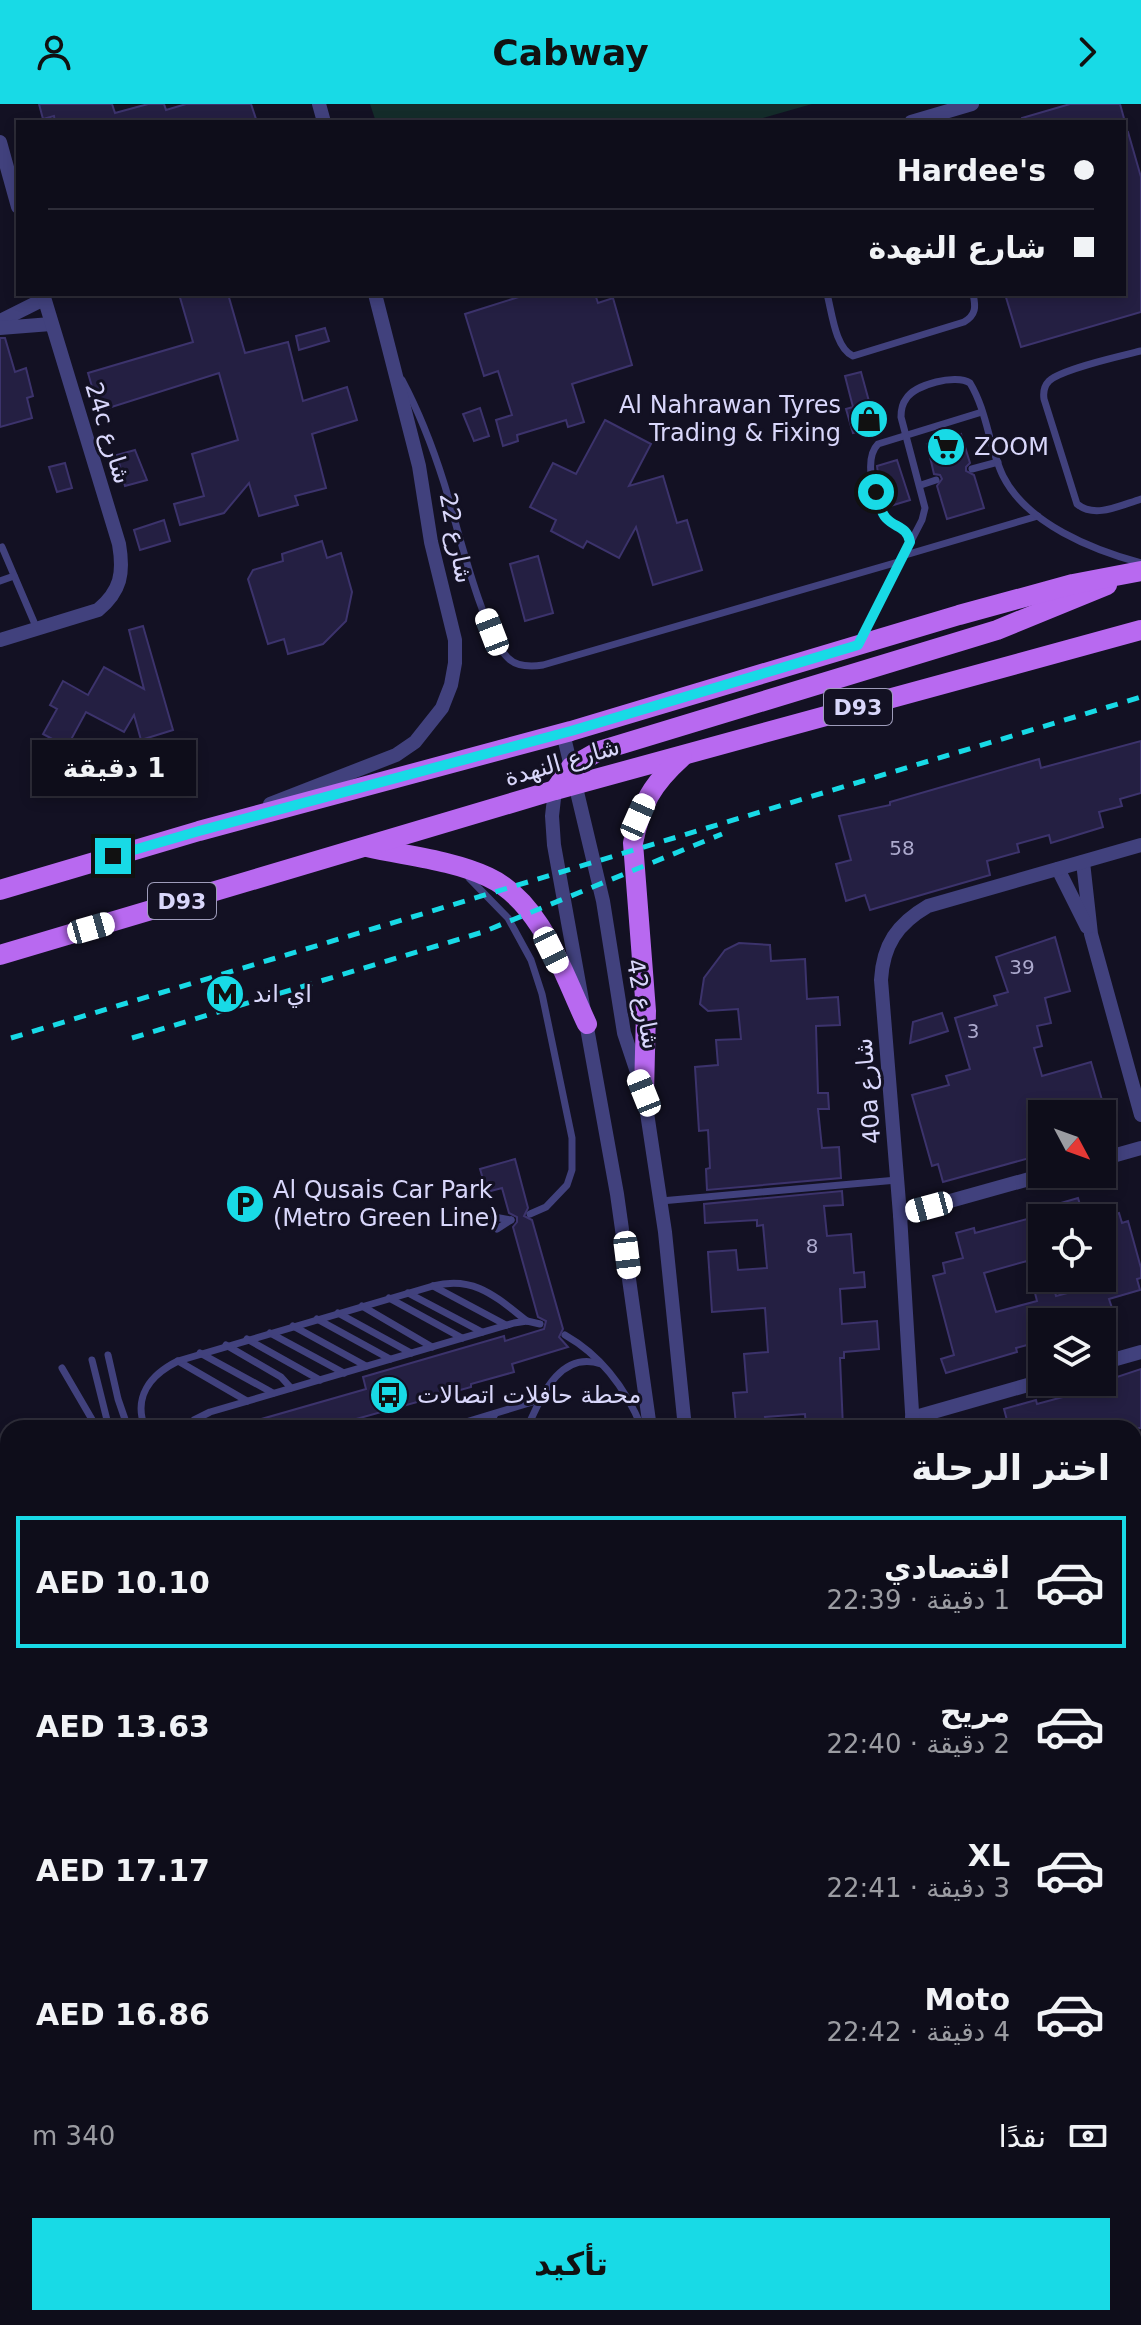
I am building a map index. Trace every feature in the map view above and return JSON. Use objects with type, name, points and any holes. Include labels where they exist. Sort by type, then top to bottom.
[{"type":"main road","name":"شارع النهدة","points":[[0,890],[199,831],[563,733],[1073,584],[1136,570]]},
{"type":"main road","points":[[555,790],[573,776],[584,757],[997,630],[1055,608],[1136,570]]},
{"type":"main road","name":"شارع النهدة","points":[[573,776],[686,753],[1141,630]]},
{"type":"main road","points":[[644,1093],[646,1011],[633,843],[638,817],[649,794],[664,773],[686,753]]},
{"type":"main road","name":"شارع النهدة","points":[[0,955],[555,790]]},
{"type":"main road","points":[[363,847],[455,866],[486,876],[504,886],[526,905],[540,925],[587,1024]]},
{"type":"street","points":[[922,120],[972,104]]},
{"type":"street","points":[[0,142],[16,200]]},
{"type":"street","name":"شارع 22","points":[[199,831],[396,755],[415,742],[442,708],[451,685],[455,640],[431,542],[419,466],[376,296]]},
{"type":"street","points":[[0,321],[43,297]]},
{"type":"street","name":"24c شارع","points":[[37,629],[98,610],[111,599],[120,585],[122,571],[119,544],[43,297]]},
{"type":"street","points":[[0,328],[51,324]]},
{"type":"street","points":[[0,640],[37,629]]},
{"type":"street","name":"شارع 42","points":[[563,733],[603,901],[624,1033],[644,1093],[661,1201],[684,1420]]},
{"type":"street","points":[[555,790],[554,845],[627,1255],[649,1420]]},
{"type":"street","name":"40a شارع","points":[[912,1420],[900,1215],[881,980],[882,961],[888,943],[898,927],[928,906],[1141,845]]},
{"type":"street","points":[[1083,862],[1091,934],[1141,1115]]},
{"type":"street","points":[[1058,869],[1091,934]]},
{"type":"street","points":[[1116,1155],[1141,1148]]},
{"type":"street","points":[[900,1215],[1028,1179]]},
{"type":"street","points":[[1116,1359],[1141,1352]]},
{"type":"street","points":[[921,1420],[1028,1386]]},
{"type":"lane","points":[[828,296],[841,345],[853,356],[964,322],[974,313],[973,296]]},
{"type":"lane","points":[[1141,351],[1058,375],[1043,390],[1077,504],[1083,509],[1098,512],[1141,499]]},
{"type":"lane","points":[[394,367],[411,397],[437,463],[492,632],[508,658],[529,667],[900,560],[1038,516]]},
{"type":"lane","points":[[858,645],[922,520],[925,508],[901,408],[918,388],[951,379],[965,379],[974,389],[998,462],[1011,488],[1038,516],[1136,570]]},
{"type":"lane","points":[[910,542],[904,529],[883,515],[869,469],[869,458],[878,444],[982,412]]},
{"type":"lane","points":[[972,469],[998,462]]},
{"type":"lane","points":[[921,485],[936,480]]},
{"type":"lane","points":[[2,547],[37,629]]},
{"type":"lane","points":[[0,581],[14,576]]},
{"type":"lane","points":[[455,866],[475,882],[508,918],[531,960],[542,994],[573,1153],[567,1185],[546,1207],[530,1214]]},
{"type":"lane","points":[[661,1201],[897,1180]]},
{"type":"lane","points":[[494,1217],[511,1220],[497,1229]]},
{"type":"lane","points":[[143,1420],[140,1402],[145,1389],[152,1378],[178,1361],[433,1286],[452,1282],[476,1286],[527,1321]]},
{"type":"lane","points":[[433,1286],[506,1325]]},
{"type":"lane","points":[[408,1293],[482,1332]]},
{"type":"lane","points":[[389,1298],[462,1338]]},
{"type":"lane","points":[[362,1306],[432,1347]]},
{"type":"lane","points":[[338,1313],[411,1353]]},
{"type":"lane","points":[[317,1319],[390,1359]]},
{"type":"lane","points":[[196,1420],[202,1415],[273,1393],[506,1325],[527,1321],[540,1324]]},
{"type":"lane","points":[[293,1326],[366,1366]]},
{"type":"lane","points":[[270,1333],[344,1373]]},
{"type":"lane","points":[[565,1335],[603,1365],[626,1395],[638,1420]]},
{"type":"lane","points":[[247,1339],[320,1380]]},
{"type":"lane","points":[[226,1345],[281,1377],[291,1388]]},
{"type":"lane","points":[[200,1353],[273,1393]]},
{"type":"lane","points":[[108,1355],[126,1420]]},
{"type":"lane","points":[[92,1360],[107,1420]]},
{"type":"lane","points":[[178,1361],[247,1401]]},
{"type":"lane","points":[[530,1420],[548,1384],[569,1365],[586,1361],[603,1365]]},
{"type":"lane","points":[[62,1368],[92,1420]]},
{"type":"lane","points":[[479,1420],[539,1400]]},
{"type":"lane","points":[[492,1420],[495,1414]]},
{"type":"green space","points":[[370,104],[812,104],[756,120],[375,120]]},
{"type":"building","points":[[39,104],[112,104],[115,113],[148,104],[164,104],[166,110],[186,104],[251,104],[256,120],[55,120],[54,116],[43,119]]},
{"type":"building","points":[[1070,104],[1120,104],[1124,120],[1022,120]]},
{"type":"building","points":[[1126,132],[1141,177],[1141,312],[1021,347],[1006,296],[1126,296]]},
{"type":"building","points":[[180,296],[229,296],[245,353],[288,342],[303,401],[347,387],[357,420],[312,434],[326,488],[295,496],[298,505],[259,516],[249,483],[224,513],[180,525],[174,504],[204,496],[192,454],[238,440],[219,373],[99,411],[88,373],[193,342]]},
{"type":"building","points":[[522,296],[596,296],[598,303],[613,298],[632,365],[572,384],[584,422],[568,427],[566,420],[517,435],[518,441],[503,446],[496,420],[512,415],[498,371],[484,376],[465,314]]},
{"type":"building","points":[[325,328],[329,341],[299,350],[296,336]]},
{"type":"building","points":[[0,338],[5,338],[15,372],[26,368],[33,396],[27,398],[32,418],[0,427]]},
{"type":"building","points":[[861,372],[876,427],[853,433],[846,409],[853,407],[845,376]]},
{"type":"building","points":[[480,408],[489,436],[474,441],[463,414]]},
{"type":"building","points":[[605,420],[651,444],[629,486],[663,476],[677,523],[687,520],[702,570],[653,585],[636,527],[619,558],[587,541],[583,548],[551,531],[556,520],[530,507],[553,463],[576,474]]},
{"type":"building","points":[[961,434],[970,463],[966,471],[974,475],[984,508],[947,519],[937,486],[942,479],[934,474],[927,444]]},
{"type":"building","points":[[135,450],[147,480],[125,486],[117,455]]},
{"type":"building","points":[[897,460],[910,500],[887,507],[880,489],[877,466]]},
{"type":"building","points":[[65,463],[72,488],[57,492],[49,467]]},
{"type":"building","points":[[164,520],[170,541],[140,550],[134,530]]},
{"type":"building","points":[[322,541],[327,558],[341,553],[352,592],[346,621],[323,644],[288,654],[284,639],[268,644],[248,579],[253,570],[283,561],[282,554]]},
{"type":"building","points":[[538,556],[553,613],[525,621],[510,564]]},
{"type":"building","points":[[143,626],[173,730],[141,740],[134,715],[124,732],[86,712],[67,747],[43,734],[57,709],[50,705],[63,681],[88,695],[104,667],[144,689],[129,630]]},
{"type":"building","points":[[1141,741],[1141,793],[1120,799],[1122,806],[1099,812],[1103,827],[1051,843],[1049,835],[1017,844],[1019,852],[987,861],[990,875],[870,910],[865,895],[846,901],[836,864],[851,860],[839,816],[890,805],[890,802],[1039,759],[1041,768]]},
{"type":"building","points":[[1055,937],[1070,991],[1045,998],[1051,1023],[1037,1026],[1042,1046],[1034,1048],[1042,1076],[1091,1062],[1102,1100],[1028,1100],[1028,1158],[943,1182],[938,1164],[932,1166],[912,1095],[949,1085],[946,1076],[970,1069],[955,1018],[997,1005],[994,996],[1008,992],[996,957]]},
{"type":"building","points":[[739,943],[770,945],[771,961],[805,959],[807,999],[838,997],[840,1025],[816,1026],[818,1093],[828,1093],[829,1109],[818,1109],[822,1148],[839,1147],[841,1178],[707,1190],[706,1169],[710,1168],[708,1130],[699,1131],[695,1067],[718,1065],[716,1040],[741,1039],[738,1009],[708,1011],[700,1004],[704,978],[725,950]]},
{"type":"building","points":[[942,1013],[948,1031],[910,1043],[913,1022]]},
{"type":"building","points":[[515,1159],[528,1208],[524,1216],[532,1220],[563,1329],[559,1337],[568,1347],[512,1364],[514,1372],[471,1384],[471,1387],[353,1420],[258,1420],[366,1389],[363,1377],[504,1336],[505,1341],[544,1329],[546,1321],[538,1317],[513,1227],[517,1217],[509,1213],[502,1188],[487,1192],[480,1169]]},
{"type":"building","points":[[842,1191],[843,1205],[824,1206],[827,1236],[851,1234],[854,1273],[864,1272],[865,1287],[840,1289],[842,1324],[877,1321],[879,1349],[844,1352],[844,1358],[840,1358],[843,1420],[805,1420],[805,1414],[765,1417],[766,1420],[736,1420],[733,1393],[747,1392],[744,1354],[768,1352],[765,1308],[712,1312],[708,1252],[736,1250],[738,1270],[767,1268],[763,1225],[757,1226],[757,1220],[705,1223],[704,1204]]},
{"type":"building","points":[[1078,1198],[1080,1204],[1061,1204]]},
{"type":"building","points":[[1119,1213],[1122,1223],[1128,1221],[1141,1268],[1141,1278],[1137,1279],[1140,1290],[1109,1299],[1112,1308],[1028,1308],[1028,1345],[1016,1348],[1017,1352],[946,1373],[941,1359],[954,1355],[933,1276],[945,1273],[943,1263],[963,1258],[956,1233],[974,1228],[975,1233],[1028,1219],[1028,1265],[1027,1261],[984,1273],[996,1312],[1037,1301],[1035,1292],[1055,1292],[1056,1296],[1071,1292],[1116,1292],[1116,1214]]},
{"type":"building","points":[[1141,1369],[1141,1420],[1007,1420],[1004,1409],[1036,1400],[1037,1404],[1067,1396],[1116,1396],[1116,1377]]},
{"type":"railway","points":[[11,1038],[1141,697]]},
{"type":"railway","points":[[132,1038],[483,932],[722,834]]},
{"type":"place","name":"Al Nahrawan Tyres Trading & Fixing","points":[[869,419]]},
{"type":"place","name":"ZOOM","points":[[946,447]]},
{"type":"place","name":"اي اند","points":[[225,994]]},
{"type":"place","name":"Al Qusais Car Park (Metro Green Line)","points":[[245,1204]]},
{"type":"place","name":"محطة حافلات اتصالات","points":[[389,1395]]},
{"type":"route","points":[[113,856],[571,731],[858,645],[910,542],[904,529],[883,515],[876,492]]}]
